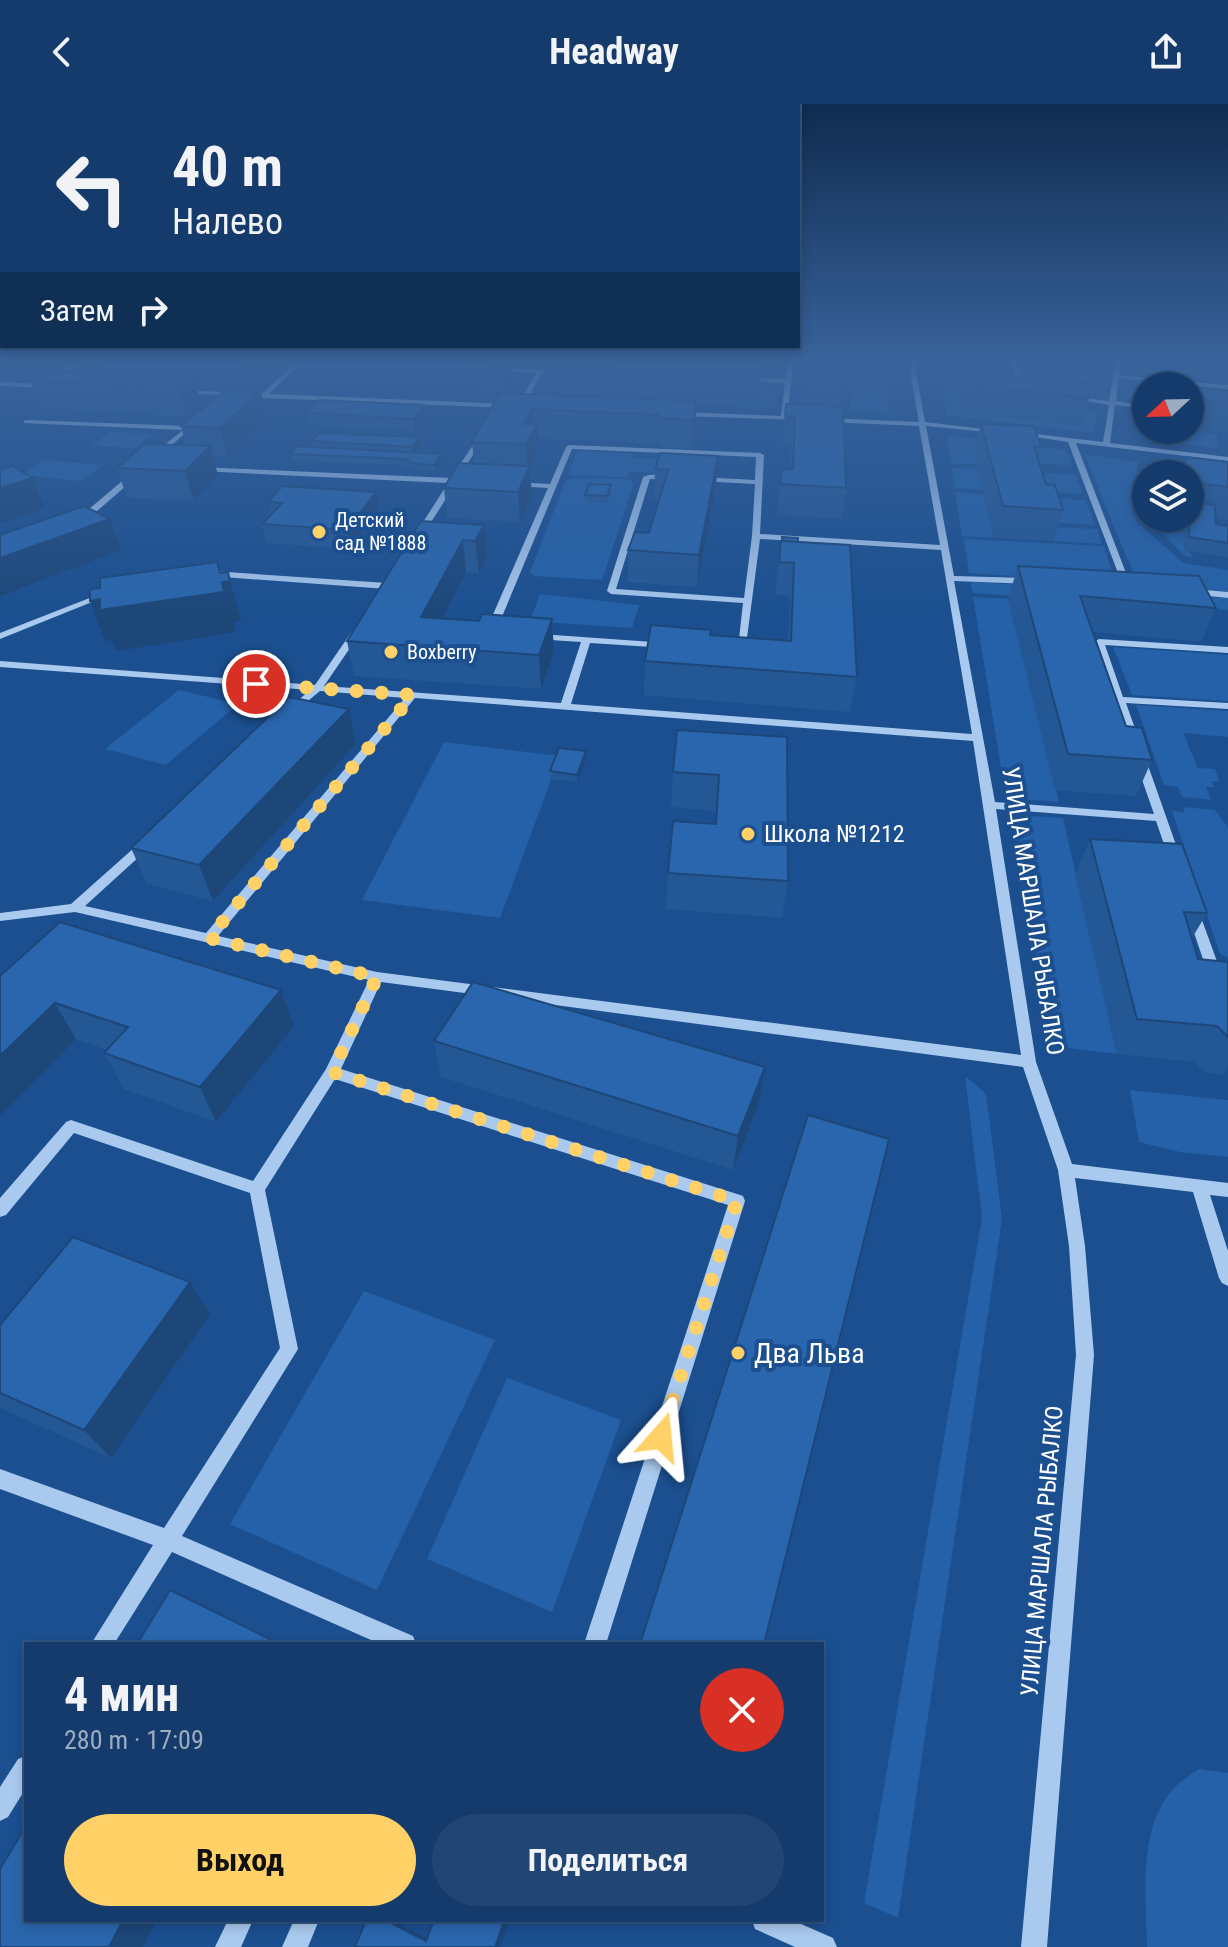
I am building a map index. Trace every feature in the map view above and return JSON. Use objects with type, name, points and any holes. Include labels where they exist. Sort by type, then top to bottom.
[{"type":"street","points":[[63,529],[76,524],[168,446]]},
{"type":"street","points":[[411,546],[475,446]]},
{"type":"street","name":"УЛИЦА МАРШАЛА РЫБАЛКО","points":[[927,446],[979,738],[1029,1062],[1066,1170],[1077,1246],[1085,1355],[1034,1947]]},
{"type":"street","points":[[1073,446],[1127,586]]},
{"type":"street","points":[[1122,446],[1228,459]]},
{"type":"street","points":[[569,447],[760,455],[756,536],[748,601],[742,651],[490,633],[569,447]]},
{"type":"street","points":[[145,466],[161,467]]},
{"type":"street","points":[[191,468],[467,481]]},
{"type":"street","points":[[679,478],[647,477],[611,591],[748,601]]},
{"type":"street","points":[[695,479],[759,482]]},
{"type":"street","points":[[511,484],[554,486]]},
{"type":"street","points":[[756,536],[945,548]]},
{"type":"street","points":[[379,597],[395,572]]},
{"type":"street","points":[[198,573],[387,586]]},
{"type":"street","points":[[950,578],[1039,582]]},
{"type":"street","points":[[1112,585],[1142,587]]},
{"type":"street","points":[[1185,591],[1228,595]]},
{"type":"street","points":[[0,636],[114,592]]},
{"type":"street","points":[[276,726],[317,689],[363,621]]},
{"type":"street","points":[[565,707],[586,640]]},
{"type":"street","points":[[1180,874],[1099,642],[1228,650]]},
{"type":"street","points":[[0,664],[979,738]]},
{"type":"street","points":[[209,938],[413,695]]},
{"type":"street","points":[[1121,700],[1228,706]]},
{"type":"street","points":[[990,805],[1161,818]]},
{"type":"street","points":[[75,908],[158,833]]},
{"type":"street","points":[[1190,902],[1214,971],[1228,972]]},
{"type":"street","points":[[0,917],[75,908],[377,977],[1029,1062]]},
{"type":"street","points":[[103,1642],[289,1349],[257,1189],[332,1072],[377,977]]},
{"type":"street","points":[[332,1072],[737,1201],[596,1642]]},
{"type":"street","points":[[0,1210],[71,1126],[257,1189]]},
{"type":"street","points":[[1066,1170],[1228,1190]]},
{"type":"street","points":[[1199,1186],[1228,1278]]},
{"type":"street","points":[[0,1479],[166,1539],[374,1638],[395,1642]]},
{"type":"street","points":[[0,1809],[24,1770]]},
{"type":"street","points":[[228,1947],[240,1922]]},
{"type":"street","points":[[295,1947],[306,1922]]},
{"type":"street","points":[[768,1922],[824,1947]]},
{"type":"shaded area","points":[[92,446],[137,446],[135,448]]},
{"type":"shaded area","points":[[948,446],[1033,446],[1066,450],[1072,465],[1028,463],[975,453],[977,464],[951,464]]},
{"type":"shaded area","points":[[577,451],[634,454],[633,458],[667,460],[664,473],[629,472],[628,477],[568,475]]},
{"type":"shaded area","points":[[1084,454],[1132,461],[1132,532],[1148,532],[1183,563],[1228,570],[1228,592],[1137,582]]},
{"type":"shaded area","points":[[44,460],[103,465],[81,481],[21,475]]},
{"type":"shaded area","points":[[978,467],[983,490],[955,488],[951,468]]},
{"type":"shaded area","points":[[1031,472],[1076,475],[1083,494],[1030,491]]},
{"type":"shaded area","points":[[627,479],[634,483],[602,580],[534,576],[530,572],[566,480]]},
{"type":"shaded area","points":[[955,492],[984,494],[994,538],[962,536]]},
{"type":"shaded area","points":[[1032,497],[1086,500],[1095,525],[1047,522]]},
{"type":"shaded area","points":[[1049,527],[1097,529],[1102,544],[1054,541]]},
{"type":"shaded area","points":[[1161,532],[1184,533],[1184,550],[1190,551],[1192,557],[1185,556]]},
{"type":"shaded area","points":[[964,539],[1104,546],[1112,572],[1102,582],[969,573]]},
{"type":"shaded area","points":[[970,584],[1228,598],[1228,610],[973,593]]},
{"type":"shaded area","points":[[540,594],[639,605],[632,628],[530,621]]},
{"type":"shaded area","points":[[973,597],[1008,599],[1059,802],[1006,798]]},
{"type":"shaded area","points":[[1113,647],[1228,655],[1228,701],[1132,695]]},
{"type":"shaded area","points":[[179,690],[238,704],[166,765],[105,749]]},
{"type":"shaded area","points":[[1136,705],[1228,711],[1228,737],[1183,733],[1198,768],[1215,769],[1219,781],[1212,781],[1214,787],[1206,787],[1211,800],[1182,797],[1178,787],[1164,785]]},
{"type":"shaded area","points":[[444,742],[560,756],[500,918],[362,900]]},
{"type":"shaded area","points":[[1183,807],[1215,810],[1228,827],[1228,958],[1220,954],[1172,811],[1184,812]]},
{"type":"shaded area","points":[[1011,815],[1063,818],[1117,1054],[1052,1046]]},
{"type":"shaded area","points":[[965,1076],[986,1094],[1002,1219],[898,1918],[864,1903],[982,1218]]},
{"type":"shaded area","points":[[1130,1090],[1228,1100],[1228,1157],[1180,1152],[1139,1142]]},
{"type":"shaded area","points":[[364,1291],[495,1340],[377,1590],[230,1524]]},
{"type":"shaded area","points":[[507,1378],[621,1420],[552,1612],[427,1559]]},
{"type":"shaded area","points":[[1199,1769],[1228,1773],[1228,1947],[1147,1947],[1146,1864],[1154,1823],[1162,1804],[1174,1788]]},
{"type":"building","points":[[143,446],[210,446],[185,471],[117,468]]},
{"type":"building","points":[[296,446],[441,454],[435,465],[416,464],[408,459],[291,454]]},
{"type":"building","points":[[794,446],[844,446],[846,488],[780,484],[782,469],[793,469]]},
{"type":"building","points":[[987,446],[1041,446],[1034,447],[1046,484],[1055,485],[1063,510],[1003,506]]},
{"type":"building","points":[[660,453],[718,456],[699,555],[628,550],[635,532],[649,533],[668,470],[655,469]]},
{"type":"building","points":[[1186,457],[1228,462],[1228,487],[1204,484],[1204,460],[1186,460]]},
{"type":"building","points":[[458,463],[530,466],[518,492],[444,488]]},
{"type":"building","points":[[12,466],[33,478],[0,488],[0,470]]},
{"type":"building","points":[[589,484],[611,485],[607,496],[585,495]]},
{"type":"building","points":[[282,486],[376,492],[347,530],[262,524],[282,503],[268,502]]},
{"type":"building","points":[[1204,503],[1215,505],[1216,524],[1228,526],[1228,543],[1189,537],[1189,532],[1204,532]]},
{"type":"building","points":[[84,506],[110,519],[0,558],[0,535]]},
{"type":"building","points":[[421,521],[484,525],[475,541],[463,540],[421,617],[479,621],[482,614],[552,619],[539,655],[347,641]]},
{"type":"building","points":[[782,537],[798,538],[798,542],[782,541]]},
{"type":"building","points":[[781,541],[850,545],[857,677],[645,661],[651,625],[711,630],[710,635],[791,641],[794,563],[779,562]]},
{"type":"building","points":[[217,562],[220,573],[228,572],[230,581],[222,582],[224,592],[100,610],[100,599],[90,601],[90,589],[100,588],[100,578]]},
{"type":"building","points":[[1018,566],[1199,576],[1216,608],[1080,596],[1126,726],[1142,728],[1152,760],[1068,754]]},
{"type":"building","points":[[289,697],[349,709],[199,865],[131,848]]},
{"type":"building","points":[[677,730],[787,737],[788,881],[668,873],[673,821],[716,824],[719,775],[673,772]]},
{"type":"building","points":[[559,748],[586,751],[577,775],[550,771]]},
{"type":"building","points":[[1090,839],[1182,844],[1207,913],[1184,912],[1198,959],[1228,962],[1228,1037],[1217,1026],[1137,1019]]},
{"type":"building","points":[[60,922],[281,990],[200,1087],[104,1053],[128,1027],[55,1003],[0,1056],[0,976]]},
{"type":"building","points":[[473,982],[765,1067],[738,1136],[434,1041]]},
{"type":"building","points":[[808,1115],[889,1139],[764,1642],[641,1642]]},
{"type":"building","points":[[73,1237],[190,1282],[84,1430],[0,1393],[0,1325]]},
{"type":"building","points":[[170,1590],[272,1640],[271,1642],[138,1642]]},
{"type":"building","points":[[24,1829],[24,1922],[122,1922],[109,1947],[0,1947],[0,1869]]},
{"type":"building","points":[[365,1922],[389,1922],[426,1941],[433,1922],[503,1924],[495,1947],[355,1947]]},
{"type":"place","name":"Детский сад №1888","points":[[319,532]]},
{"type":"place","name":"Boxberry","points":[[391,652]]},
{"type":"place","name":"Школа №1212","points":[[748,834]]},
{"type":"place","name":"Два Льва","points":[[738,1353]]},
{"type":"route","points":[[256,684],[413,695],[209,938],[377,977],[332,1072],[737,1201],[661,1437]]}]
